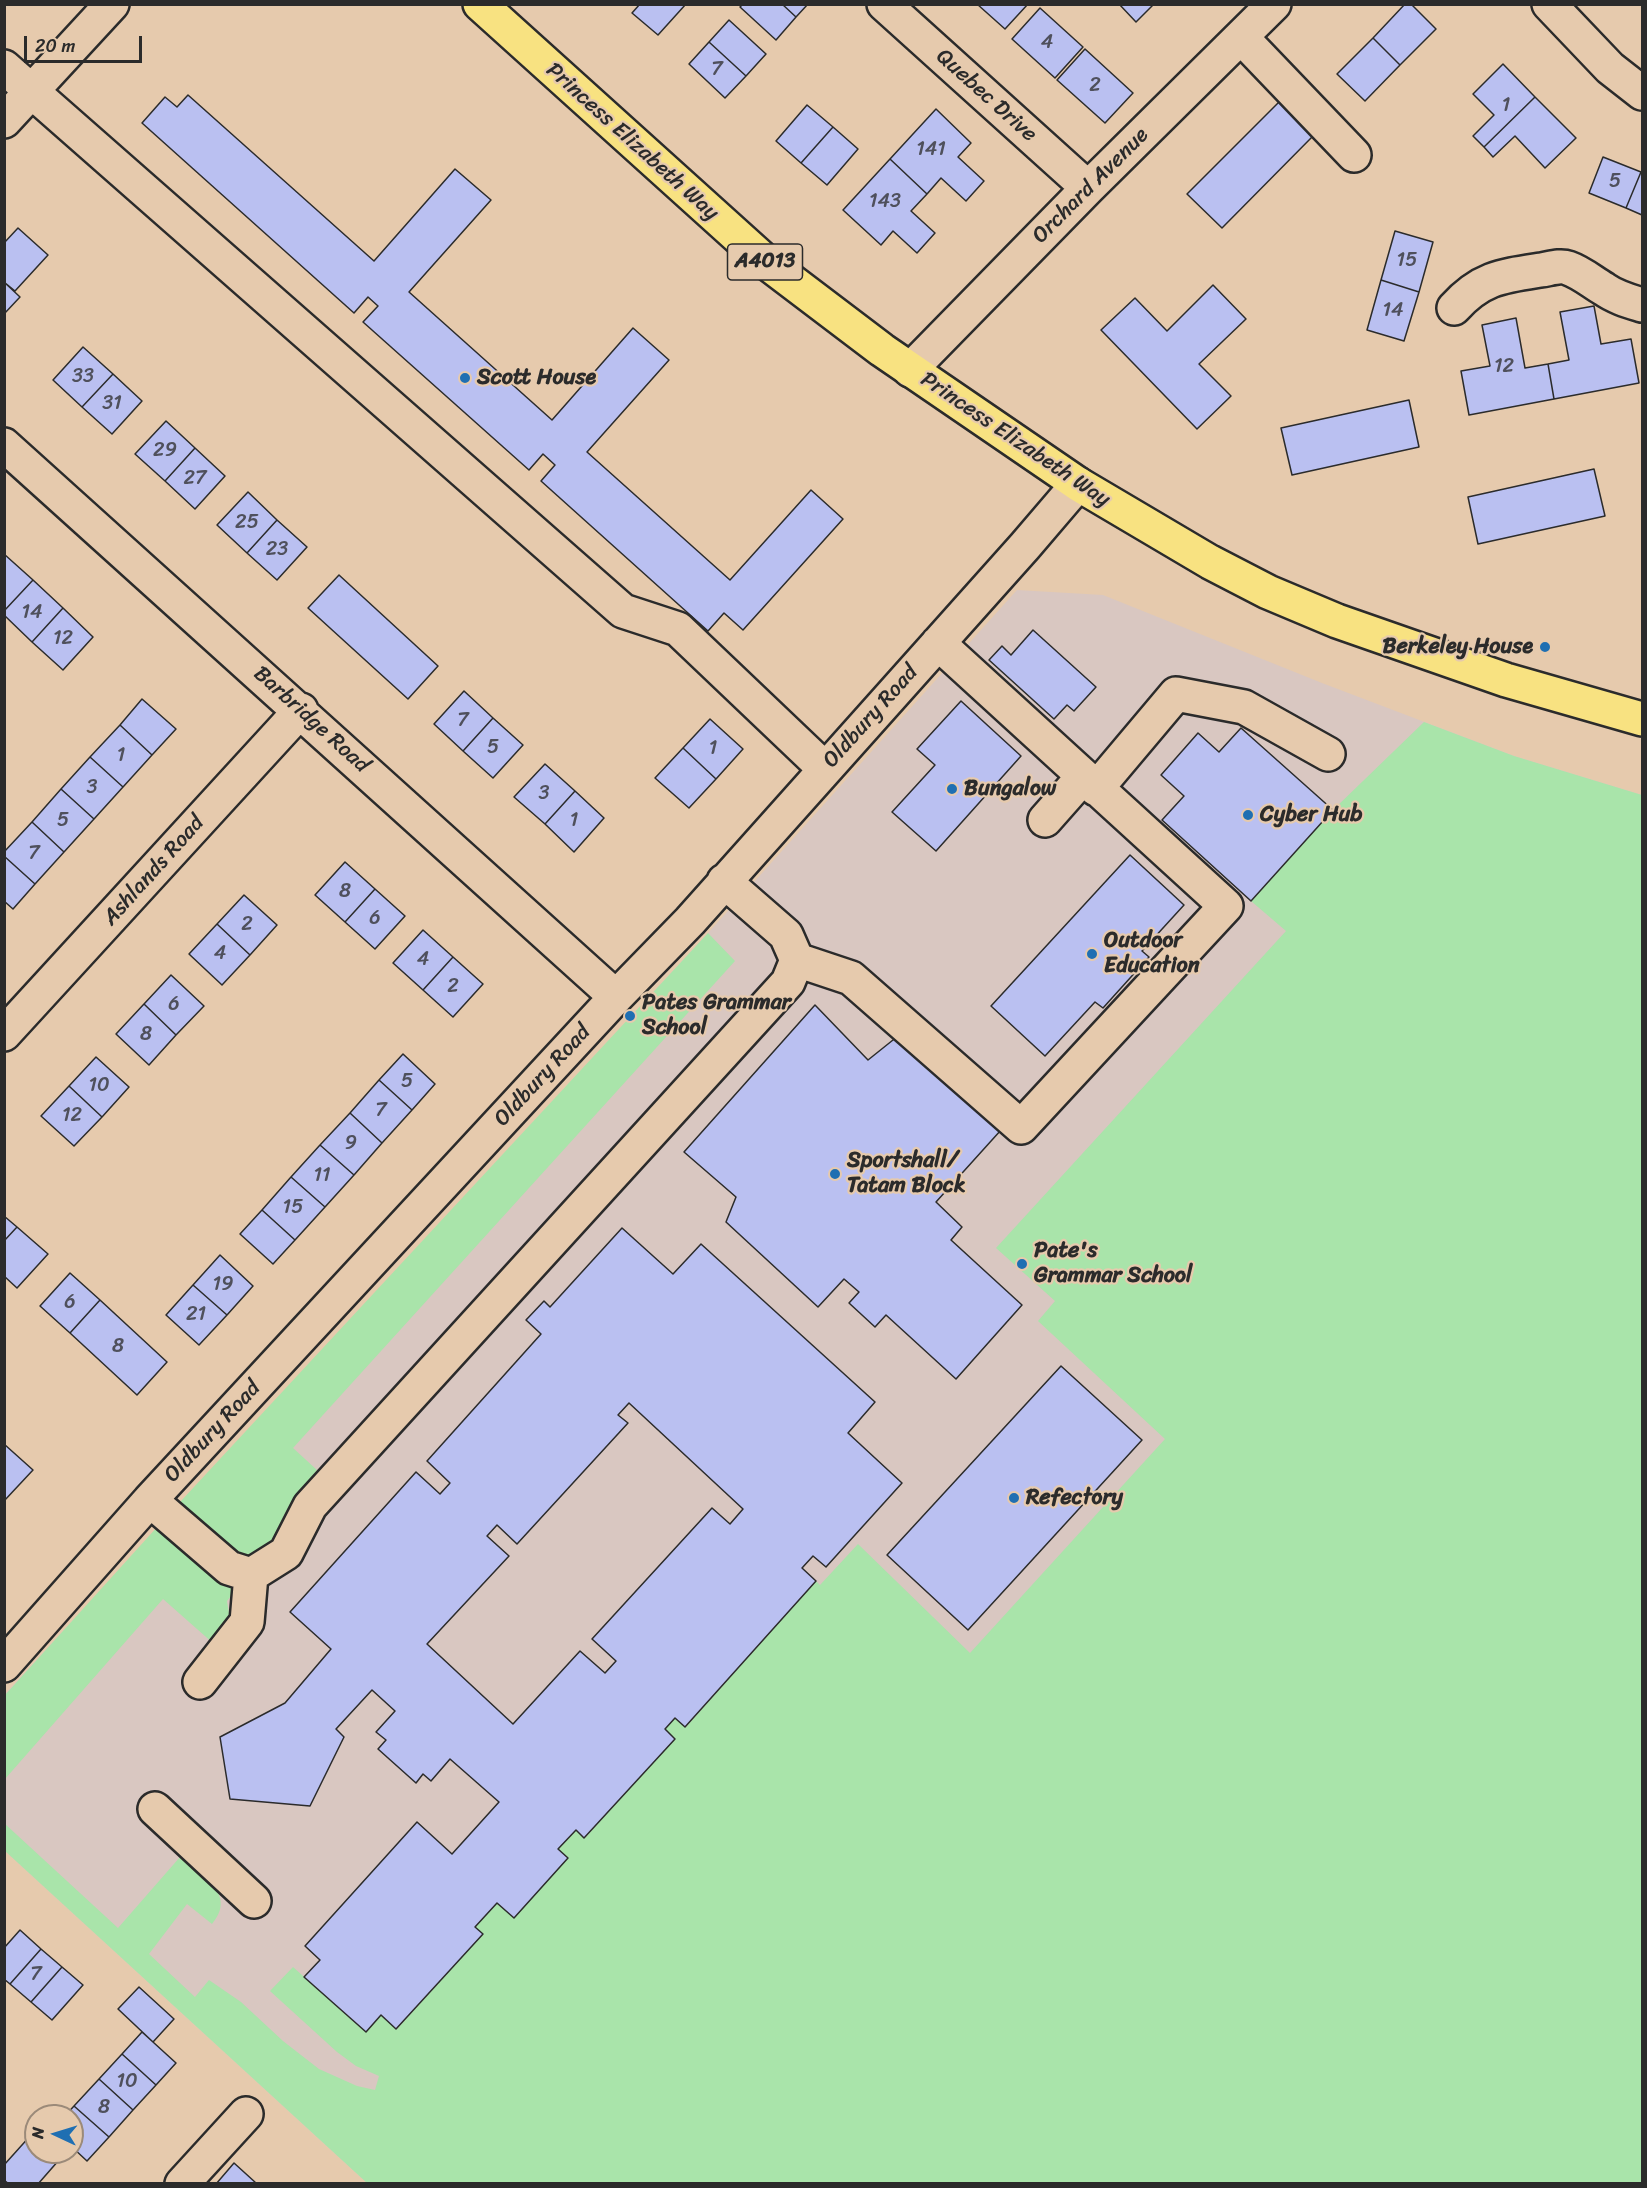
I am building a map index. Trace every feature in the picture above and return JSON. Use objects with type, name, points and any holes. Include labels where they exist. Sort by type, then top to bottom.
[{"type":"main road","name":"Princess Elizabeth Way","points":[[480,4],[766,262],[910,370],[1078,484],[1210,562],[1268,592],[1337,621],[1506,680],[1642,719]]},
{"type":"street","points":[[4,121],[112,4]]},
{"type":"street","name":"Quebec Drive","points":[[884,4],[1088,188]]},
{"type":"street","name":"Orchard Avenue","points":[[910,370],[1088,188],[1274,4]]},
{"type":"street","points":[[1549,4],[1610,68],[1642,93]]},
{"type":"street","points":[[1241,37],[1354,154]]},
{"type":"street","points":[[4,67],[623,611],[678,629],[825,769]]},
{"type":"street","points":[[1454,308],[1468,292],[1487,281],[1515,274],[1564,267],[1580,273],[1605,290],[1642,305]]},
{"type":"street","name":"Barbridge Road","points":[[4,445],[301,710],[616,997]]},
{"type":"street","name":"Oldbury Road","points":[[4,1665],[150,1500],[616,997],[690,921],[1078,484]]},
{"type":"street","points":[[797,960],[851,978],[1021,1127],[1226,906],[938,643]]},
{"type":"street","points":[[1046,820],[1090,783],[1176,694],[1244,706],[1328,754]]},
{"type":"street","name":"Ashlands Road","points":[[5,1031],[301,710]]},
{"type":"street","points":[[150,1500],[229,1568],[251,1575],[286,1553],[310,1506],[788,982],[797,960],[786,935],[724,882]]},
{"type":"street","points":[[200,1682],[247,1622],[251,1575]]},
{"type":"street","points":[[155,1809],[254,1901]]},
{"type":"street","points":[[183,2184],[246,2114]]},
{"type":"shaded area","name":"Pate's Grammar School","points":[[1017,590],[1103,595],[1322,683],[1514,756],[1642,795],[1642,2183],[367,2183],[5,1851],[4,1695],[708,933]]},
{"type":"green space","points":[[1424,722],[1514,756],[1642,795],[1642,2183],[367,2183],[5,1851],[4,1823],[118,1928],[180,1857],[214,1886],[221,1903],[219,1913],[212,1924],[187,1904],[149,1954],[195,1997],[209,1980],[241,2002],[283,2041],[319,2069],[357,2086],[375,2090],[379,2076],[356,2066],[337,2052],[270,1991],[293,1967],[366,2032],[381,2015],[397,2029],[483,1934],[475,1927],[497,1903],[514,1918],[568,1858],[558,1849],[576,1830],[585,1838],[674,1739],[665,1729],[675,1718],[686,1727],[816,1581],[820,1585],[858,1544],[970,1653],[1165,1439],[1038,1321],[1055,1301],[996,1248],[1286,931],[1251,901],[1333,810]]},
{"type":"green space","points":[[708,933],[735,961],[293,1448],[317,1470],[284,1515],[281,1534],[227,1601],[231,1625],[214,1644],[163,1599],[5,1779],[5,1695],[168,1515]]},
{"type":"building","points":[[640,4],[686,4],[658,35],[632,13]]},
{"type":"building","points":[[743,4],[782,4],[796,17],[776,40],[740,7]]},
{"type":"building","points":[[782,4],[808,4],[796,17]]},
{"type":"building","points":[[977,4],[1028,4],[1005,29]]},
{"type":"building","points":[[1119,4],[1154,4],[1136,22]]},
{"type":"building","points":[[1405,4],[1411,4],[1436,29],[1400,65],[1373,38]]},
{"type":"building","points":[[1040,8],[1083,47],[1055,78],[1012,39]]},
{"type":"building","points":[[729,20],[766,54],[746,76],[709,42]]},
{"type":"building","points":[[1373,38],[1400,65],[1365,101],[1337,74]]},
{"type":"building","points":[[709,42],[746,76],[725,98],[689,64]]},
{"type":"building","points":[[1085,49],[1133,93],[1105,123],[1057,80]]},
{"type":"building","points":[[1503,64],[1535,97],[1484,147],[1473,136],[1494,115],[1473,94]]},
{"type":"building","name":"Scott House","points":[[188,95],[374,261],[455,169],[491,200],[409,292],[552,420],[633,328],[669,360],[587,452],[730,580],[811,490],[843,519],[743,630],[724,613],[708,631],[541,481],[555,465],[543,454],[529,470],[363,322],[378,306],[368,297],[354,313],[142,123],[165,97],[177,107]]},
{"type":"building","points":[[1535,97],[1576,138],[1545,168],[1515,136],[1493,157],[1484,147]]},
{"type":"building","points":[[1280,101],[1314,135],[1222,228],[1187,194]]},
{"type":"building","points":[[807,105],[833,127],[801,163],[776,141]]},
{"type":"building","points":[[936,109],[971,143],[958,157],[984,181],[966,201],[941,178],[927,194],[890,159]]},
{"type":"building","points":[[833,127],[858,149],[827,185],[801,163]]},
{"type":"building","points":[[1603,157],[1641,172],[1626,208],[1589,193]]},
{"type":"building","points":[[890,159],[927,194],[911,211],[935,233],[917,253],[893,231],[881,245],[843,210]]},
{"type":"building","points":[[1642,173],[1642,215],[1626,208]]},
{"type":"building","points":[[18,228],[48,255],[15,291],[4,282],[4,243]]},
{"type":"building","points":[[1395,231],[1433,242],[1419,292],[1381,280]]},
{"type":"building","points":[[1381,280],[1419,292],[1404,341],[1367,330]]},
{"type":"building","points":[[4,282],[20,297],[4,314]]},
{"type":"building","points":[[1213,285],[1246,319],[1199,364],[1231,396],[1197,429],[1101,330],[1135,298],[1167,331]]},
{"type":"building","points":[[1594,306],[1601,344],[1631,339],[1639,383],[1554,399],[1548,364],[1569,360],[1560,312]]},
{"type":"building","points":[[1516,318],[1525,368],[1548,364],[1554,399],[1469,415],[1461,371],[1490,366],[1482,325]]},
{"type":"building","points":[[83,347],[113,374],[82,407],[53,380]]},
{"type":"building","points":[[113,374],[142,401],[112,434],[82,407]]},
{"type":"building","points":[[1409,400],[1419,447],[1292,475],[1281,428]]},
{"type":"building","points":[[166,421],[195,448],[165,481],[135,454]]},
{"type":"building","points":[[195,448],[225,476],[195,509],[165,481]]},
{"type":"building","points":[[1594,469],[1605,516],[1478,544],[1468,497]]},
{"type":"building","points":[[248,492],[277,520],[247,553],[217,525]]},
{"type":"building","points":[[277,520],[307,547],[277,580],[247,553]]},
{"type":"building","points":[[4,554],[33,580],[4,611]]},
{"type":"building","points":[[339,575],[438,666],[408,699],[308,608]]},
{"type":"building","points":[[33,580],[63,608],[32,642],[4,615],[4,611]]},
{"type":"building","points":[[63,608],[93,637],[63,670],[32,642]]},
{"type":"building","points":[[1033,630],[1096,687],[1074,711],[1067,705],[1054,719],[989,660],[1002,646],[1011,655]]},
{"type":"building","points":[[464,691],[493,718],[463,751],[434,724]]},
{"type":"building","points":[[142,699],[176,729],[152,755],[120,725]]},
{"type":"building","name":"Bungalow","points":[[961,701],[1021,756],[936,851],[892,812],[935,765],[917,749]]},
{"type":"building","points":[[493,718],[523,745],[493,778],[463,751]]},
{"type":"building","points":[[710,719],[743,749],[716,779],[683,748]]},
{"type":"building","points":[[120,725],[152,755],[123,787],[90,757]]},
{"type":"building","name":"Cyber Hub","points":[[1241,728],[1333,810],[1251,901],[1162,820],[1184,796],[1161,775],[1198,733],[1219,752]]},
{"type":"building","points":[[683,748],[716,779],[689,808],[655,778]]},
{"type":"building","points":[[90,757],[123,787],[94,819],[61,789]]},
{"type":"building","points":[[545,764],[575,791],[545,824],[514,797]]},
{"type":"building","points":[[61,789],[94,819],[64,852],[32,822]]},
{"type":"building","points":[[575,791],[604,818],[574,852],[545,824]]},
{"type":"building","points":[[32,822],[64,852],[35,884],[4,856],[4,852]]},
{"type":"building","name":"Outdoor Education","points":[[1130,855],[1184,905],[1142,951],[1149,957],[1103,1008],[1095,1002],[1045,1056],[991,1006]]},
{"type":"building","points":[[4,856],[35,884],[13,909],[4,901]]},
{"type":"building","points":[[345,862],[375,889],[345,922],[315,895]]},
{"type":"building","points":[[375,889],[405,916],[375,949],[345,922]]},
{"type":"building","points":[[244,895],[277,925],[250,955],[217,924]]},
{"type":"building","points":[[217,924],[250,955],[222,985],[189,954]]},
{"type":"building","points":[[423,930],[453,957],[423,990],[393,963]]},
{"type":"building","points":[[453,957],[483,984],[453,1017],[423,990]]},
{"type":"building","points":[[171,975],[204,1006],[176,1035],[144,1004]]},
{"type":"building","points":[[144,1004],[176,1035],[149,1065],[116,1034]]},
{"type":"building","name":"Sportshall/ Tatam Block","points":[[815,1005],[868,1060],[898,1036],[1001,1130],[936,1202],[962,1227],[951,1240],[1022,1305],[956,1379],[886,1315],[875,1327],[849,1303],[859,1292],[844,1279],[818,1307],[726,1222],[736,1197],[684,1152]]},
{"type":"building","points":[[403,1054],[435,1084],[412,1110],[379,1080]]},
{"type":"building","points":[[96,1057],[129,1087],[102,1117],[69,1086]]},
{"type":"building","points":[[379,1080],[412,1110],[382,1143],[350,1113]]},
{"type":"building","points":[[69,1086],[102,1117],[74,1146],[41,1116]]},
{"type":"building","points":[[350,1113],[382,1143],[354,1175],[320,1145]]},
{"type":"building","points":[[320,1145],[354,1175],[325,1207],[291,1177]]},
{"type":"building","points":[[291,1177],[325,1207],[295,1240],[262,1210]]},
{"type":"building","points":[[262,1210],[295,1240],[273,1264],[240,1234]]},
{"type":"building","points":[[4,1216],[17,1227],[4,1241]]},
{"type":"building","points":[[17,1227],[48,1254],[17,1288],[4,1276],[4,1241]]},
{"type":"building","points":[[622,1228],[673,1274],[701,1244],[875,1402],[848,1433],[902,1483],[826,1567],[813,1556],[802,1568],[816,1581],[685,1727],[675,1718],[665,1729],[675,1739],[584,1838],[576,1830],[558,1849],[568,1858],[514,1918],[497,1903],[475,1927],[483,1934],[396,2029],[381,2015],[366,2032],[304,1977],[320,1960],[305,1946],[417,1822],[452,1854],[499,1802],[450,1759],[431,1781],[423,1774],[416,1783],[378,1749],[386,1740],[376,1732],[395,1711],[372,1690],[336,1729],[344,1737],[310,1806],[230,1799],[220,1737],[285,1703],[331,1649],[290,1612],[416,1472],[440,1494],[450,1483],[427,1461],[541,1334],[526,1320],[544,1301],[550,1307]],"holes":[[[629,1403],[743,1509],[730,1524],[712,1508],[592,1639],[616,1661],[605,1673],[580,1651],[513,1724],[427,1644],[509,1556],[487,1536],[497,1525],[517,1544],[628,1423],[618,1415]]]},
{"type":"building","points":[[220,1255],[253,1286],[227,1315],[193,1285]]},
{"type":"building","points":[[70,1273],[100,1300],[70,1333],[40,1306]]},
{"type":"building","points":[[193,1285],[227,1315],[199,1345],[166,1315]]},
{"type":"building","points":[[100,1300],[167,1362],[137,1395],[70,1333]]},
{"type":"building","name":"Refectory","points":[[1061,1366],[1142,1440],[968,1630],[887,1555]]},
{"type":"building","points":[[4,1444],[33,1470],[4,1501]]},
{"type":"building","points":[[20,1930],[41,1949],[10,1984],[4,1979],[4,1948]]},
{"type":"building","points":[[41,1949],[62,1967],[31,2002],[10,1984]]},
{"type":"building","points":[[62,1967],[83,1985],[52,2020],[31,2002]]},
{"type":"building","points":[[139,1987],[174,2019],[153,2042],[118,2009]]},
{"type":"building","points":[[142,2032],[176,2063],[156,2085],[122,2054]]},
{"type":"building","points":[[122,2054],[156,2085],[133,2110],[99,2079]]},
{"type":"building","points":[[99,2079],[133,2110],[109,2137],[84,2115],[84,2104],[76,2104]]},
{"type":"building","points":[[84,2115],[109,2137],[87,2161],[84,2158]]},
{"type":"building","points":[[24,2143],[24,2164],[56,2164],[38,2184],[9,2184],[4,2180],[4,2165]]},
{"type":"building","points":[[234,2163],[256,2183],[256,2184],[216,2184]]},
{"type":"place","name":"Scott House","points":[[465,378]]},
{"type":"place","name":"Berkeley House","points":[[1545,647]]},
{"type":"place","name":"Bungalow","points":[[952,789]]},
{"type":"place","name":"Cyber Hub","points":[[1248,815]]},
{"type":"place","name":"Outdoor Education","points":[[1092,954]]},
{"type":"place","name":"Pates Grammar School","points":[[630,1016]]},
{"type":"place","name":"Sportshall/ Tatam Block","points":[[835,1174]]},
{"type":"place","name":"Pate's Grammar School","points":[[1022,1264]]},
{"type":"place","name":"Refectory","points":[[1014,1498]]}]
